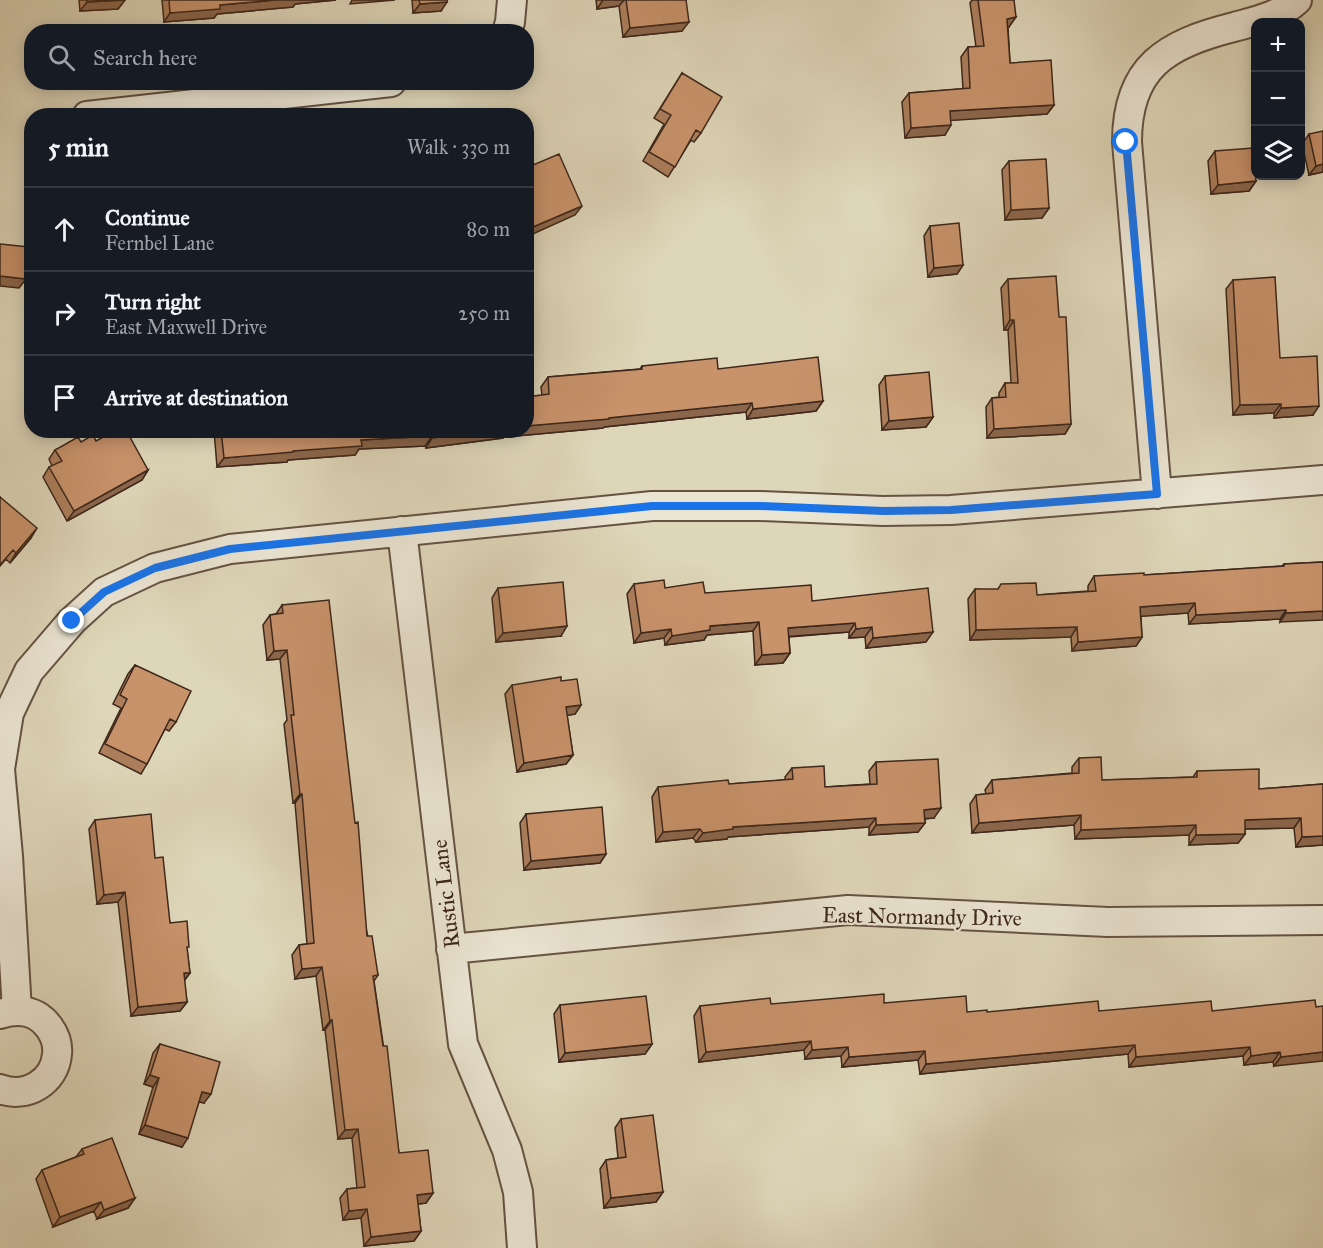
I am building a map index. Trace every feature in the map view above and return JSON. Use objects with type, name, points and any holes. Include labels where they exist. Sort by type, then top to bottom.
[{"type":"street","points":[[509,24],[512,0]]},
{"type":"street","points":[[1157,494],[1126,142],[1129,108],[1143,76],[1166,52],[1198,37],[1262,20],[1279,13],[1297,0]]},
{"type":"street","points":[[159,108],[320,90]]},
{"type":"street","points":[[0,1089],[15,1092],[28,1091],[39,1086],[49,1077],[58,1053],[56,1040],[42,1019],[29,1012],[8,1012],[8,856],[0,769],[9,713],[29,671],[72,621],[104,592],[155,568],[230,549],[652,506],[951,510],[1323,480]]},
{"type":"street","name":"Rustic Lane","points":[[402,531],[463,1044],[507,1150],[518,1192],[522,1248]]},
{"type":"street","name":"East Normandy Drive","points":[[451,949],[848,910],[1108,922],[1323,920]]},
{"type":"building","points":[[87,0],[123,0],[87,2]]},
{"type":"building","points":[[169,0],[275,0],[220,5],[220,9],[170,13]]},
{"type":"building","points":[[419,0],[447,0],[447,2],[420,4]]},
{"type":"building","points":[[626,0],[686,0],[689,22],[630,28]]},
{"type":"building","points":[[978,0],[1014,0],[1016,17],[1007,19],[1010,63],[1051,60],[1054,105],[950,111],[951,125],[911,128],[909,93],[970,88],[968,47],[984,46]]},
{"type":"building","points":[[682,73],[722,97],[701,133],[696,130],[675,167],[649,152],[671,115],[660,109]]},
{"type":"building","points":[[1323,131],[1323,164],[1316,166],[1309,134]]},
{"type":"building","points":[[1251,148],[1251,180],[1256,181],[1218,185],[1215,151]]},
{"type":"building","points":[[559,154],[582,206],[534,227],[534,165]]},
{"type":"building","points":[[1046,159],[1049,208],[1011,210],[1009,161]]},
{"type":"building","points":[[959,223],[963,265],[934,268],[930,226]]},
{"type":"building","points":[[0,244],[24,246],[24,279],[0,276]]},
{"type":"building","points":[[1056,276],[1059,317],[1066,317],[1071,424],[994,429],[992,398],[1006,397],[1005,383],[1018,383],[1014,320],[1010,320],[1008,279]]},
{"type":"building","points":[[1275,277],[1280,358],[1317,356],[1319,406],[1281,408],[1281,404],[1240,405],[1233,280]]},
{"type":"building","points":[[818,357],[823,401],[753,409],[752,403],[534,425],[534,396],[549,394],[548,377],[642,369],[642,366],[717,358],[718,369]]},
{"type":"building","points":[[929,372],[933,417],[889,421],[885,376]]},
{"type":"building","points":[[76,438],[81,442],[88,438],[94,438],[96,441],[101,438],[130,438],[148,470],[74,511],[49,467],[62,461],[55,450]]},
{"type":"building","points":[[222,438],[396,438],[361,440],[362,446],[224,458]]},
{"type":"building","points":[[0,497],[37,528],[16,553],[13,550],[0,565]]},
{"type":"building","points":[[1323,562],[1323,611],[1286,613],[1286,610],[1196,615],[1195,603],[1140,607],[1142,637],[1078,642],[1077,627],[976,630],[975,589],[998,589],[1001,584],[1036,583],[1037,595],[1096,591],[1094,576],[1144,573],[1144,575]]},
{"type":"building","points":[[664,580],[665,588],[703,582],[705,593],[811,585],[812,601],[928,588],[933,632],[873,638],[872,627],[856,629],[855,623],[788,628],[790,653],[762,655],[759,622],[710,626],[710,630],[672,636],[671,629],[641,633],[634,584]]},
{"type":"building","points":[[563,582],[567,626],[503,633],[498,588]]},
{"type":"building","points":[[329,600],[355,823],[358,822],[367,936],[372,936],[378,975],[373,976],[383,1046],[387,1046],[399,1153],[428,1150],[433,1193],[417,1195],[421,1231],[371,1237],[367,1209],[349,1211],[347,1189],[365,1187],[358,1129],[345,1130],[332,1020],[330,1021],[322,967],[302,969],[299,945],[314,943],[302,794],[300,794],[291,715],[294,715],[287,650],[274,651],[270,615],[283,613],[282,605]]},
{"type":"building","points":[[135,665],[191,691],[176,722],[170,719],[147,764],[105,744],[127,699],[120,695]]},
{"type":"building","points":[[561,677],[561,681],[577,679],[581,705],[566,707],[573,755],[524,763],[512,685]]},
{"type":"building","points":[[1101,757],[1102,780],[1197,777],[1197,771],[1259,769],[1259,789],[1323,784],[1323,836],[1302,837],[1301,818],[1245,820],[1245,834],[1196,835],[1196,825],[1081,830],[1081,815],[979,823],[976,795],[993,793],[992,780],[1079,773],[1079,758]]},
{"type":"building","points":[[938,759],[941,808],[924,810],[925,823],[876,825],[876,818],[733,827],[733,829],[703,833],[700,829],[663,832],[658,787],[728,780],[729,784],[793,779],[792,768],[824,766],[825,787],[877,784],[876,762]]},
{"type":"building","points":[[602,807],[606,854],[531,861],[526,814]]},
{"type":"building","points":[[151,814],[155,858],[163,857],[170,923],[187,921],[190,973],[184,973],[187,1002],[138,1007],[125,892],[104,895],[95,820]]},
{"type":"building","points":[[884,994],[884,1003],[966,996],[967,1012],[1098,1001],[1099,1011],[1211,1001],[1212,1011],[1315,1000],[1316,1007],[1323,1006],[1323,1052],[1281,1057],[1280,1052],[1251,1056],[1250,1047],[1136,1057],[1135,1045],[926,1064],[925,1051],[849,1057],[848,1047],[812,1050],[811,1041],[706,1052],[700,1006],[770,998],[771,1004]]},
{"type":"building","points":[[646,996],[652,1044],[565,1053],[560,1005]]},
{"type":"building","points":[[160,1044],[220,1062],[211,1094],[202,1092],[188,1138],[145,1125],[159,1078],[150,1075]]},
{"type":"building","points":[[653,1115],[663,1192],[611,1198],[606,1160],[626,1157],[621,1119]]},
{"type":"building","points":[[112,1138],[135,1198],[104,1210],[101,1202],[60,1217],[42,1170],[84,1154],[82,1149]]},
{"type":"route","points":[[72,621],[104,592],[155,568],[230,549],[652,506],[760,506],[917,511],[1157,494],[1126,142]]}]
